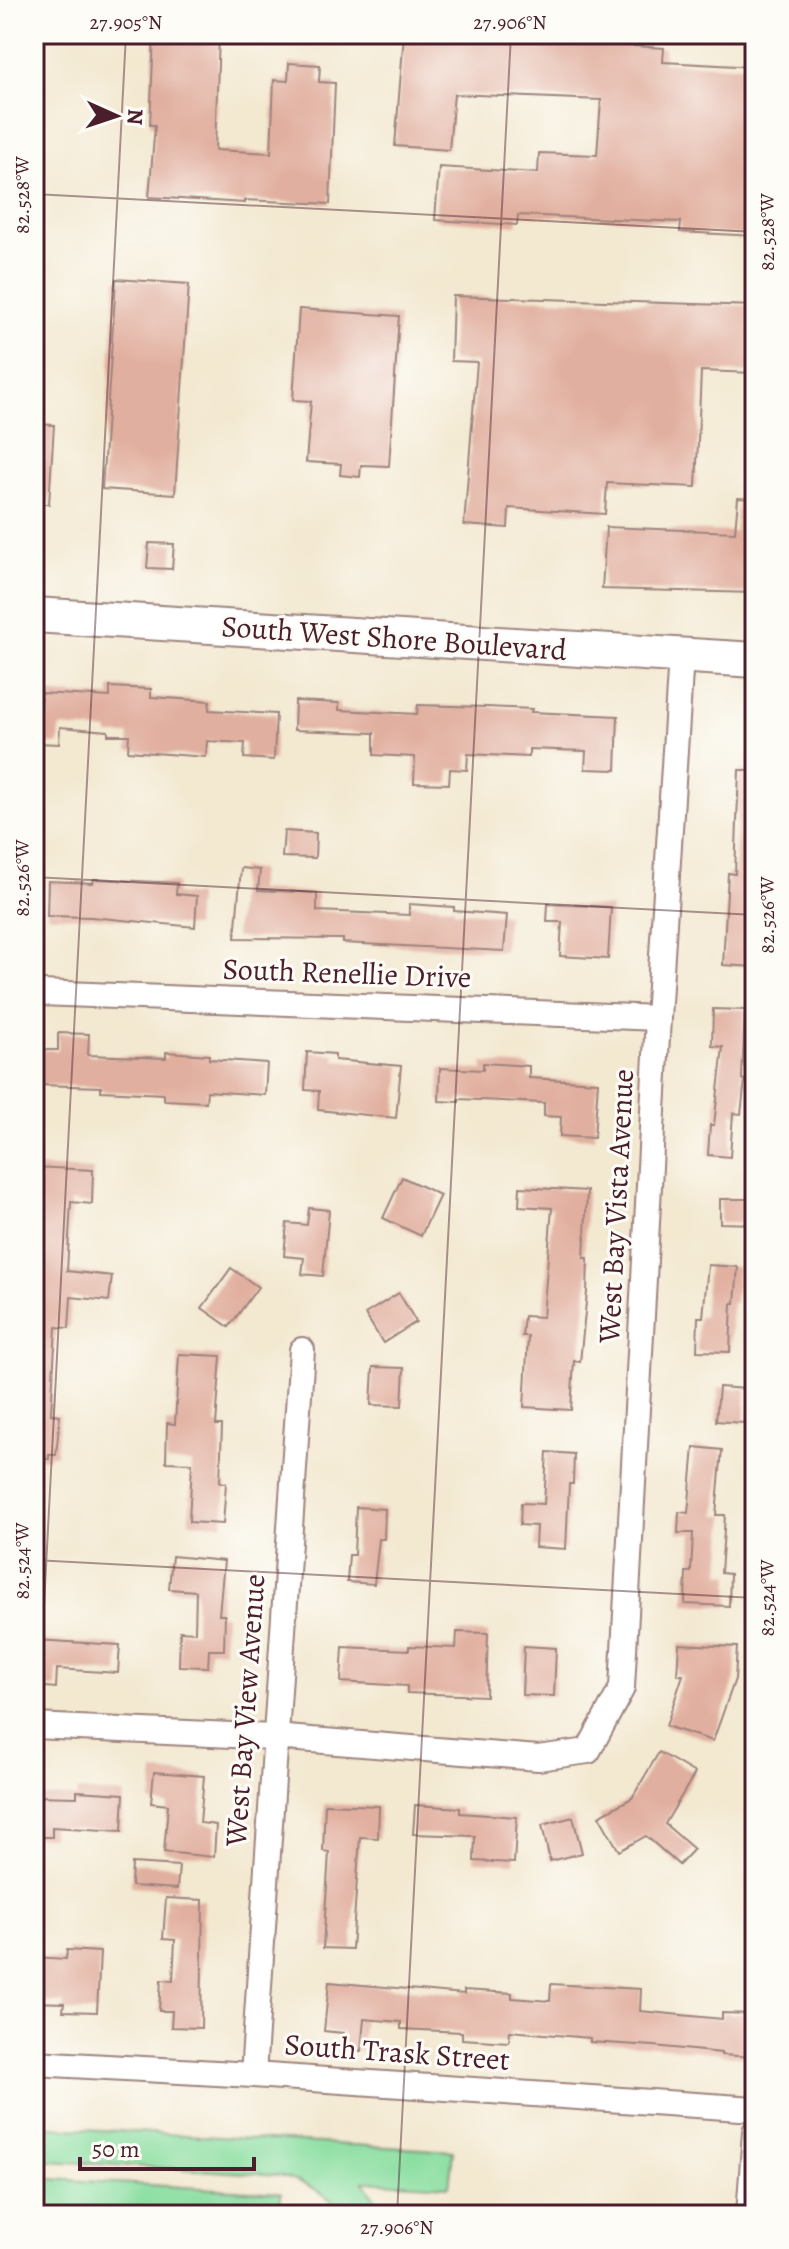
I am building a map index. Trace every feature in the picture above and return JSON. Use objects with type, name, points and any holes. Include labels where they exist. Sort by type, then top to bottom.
[{"type":"street","name":"South West Shore Boulevard","points":[[34,615],[755,660]]},
{"type":"street","name":"West Bay Vista Avenue","points":[[274,1737],[538,1758],[588,1751],[622,1688],[681,656]]},
{"type":"street","name":"South Renellie Drive","points":[[34,995],[658,1018]]},
{"type":"street","name":"West Bay View Avenue","points":[[253,2075],[302,1350]]},
{"type":"street","points":[[34,1726],[274,1737]]},
{"type":"street","name":"South Trask Street","points":[[34,2063],[755,2109]]},
{"type":"street","points":[[749,2215],[755,2132]]},
{"type":"green space","points":[[34,2126],[453,2151],[449,2186],[363,2181],[387,2215],[347,2215],[316,2190],[279,2175],[34,2160]]},
{"type":"green space","points":[[34,2178],[281,2193],[279,2215],[34,2215]]},
{"type":"building","points":[[154,34],[219,34],[215,150],[271,153],[274,80],[288,81],[289,63],[320,65],[319,82],[335,83],[330,204],[149,197],[155,125],[150,125]]},
{"type":"building","points":[[404,34],[475,38],[475,34],[588,38],[588,43],[664,48],[663,62],[755,67],[755,236],[680,232],[681,222],[518,215],[517,225],[435,220],[439,167],[538,173],[539,153],[597,155],[601,100],[454,94],[449,150],[395,146]]},
{"type":"building","points":[[116,279],[189,284],[175,494],[102,489]]},
{"type":"building","points":[[453,296],[755,306],[755,373],[701,371],[696,487],[607,483],[605,514],[509,508],[508,528],[464,525],[477,362],[451,361]]},
{"type":"building","points":[[299,309],[399,316],[389,466],[361,465],[360,477],[340,475],[341,464],[306,462],[311,401],[293,400]]},
{"type":"building","points":[[34,424],[54,425],[49,504],[34,504]]},
{"type":"building","points":[[738,498],[755,499],[755,593],[602,589],[606,527],[735,532]]},
{"type":"building","points":[[149,543],[174,544],[172,569],[147,568]]},
{"type":"building","points":[[110,687],[151,689],[151,697],[210,701],[209,710],[276,714],[274,760],[244,758],[245,743],[207,741],[206,757],[128,751],[129,735],[108,735],[108,731],[60,727],[59,744],[38,743],[41,693],[110,697]]},
{"type":"building","points":[[295,701],[339,703],[339,710],[417,714],[418,705],[618,716],[616,770],[585,769],[586,751],[529,749],[529,757],[468,754],[467,770],[450,769],[449,784],[414,783],[415,757],[374,755],[374,733],[294,730]]},
{"type":"building","points":[[739,770],[755,770],[755,967],[723,965],[728,873],[735,874]]},
{"type":"building","points":[[284,831],[316,833],[315,858],[282,857]]},
{"type":"building","points":[[241,868],[260,870],[258,890],[317,893],[317,911],[409,915],[409,904],[507,915],[504,951],[343,943],[343,939],[235,938]]},
{"type":"building","points":[[94,879],[177,883],[176,894],[197,896],[195,927],[47,916],[48,881],[93,883]]},
{"type":"building","points":[[548,904],[611,907],[608,959],[560,956],[562,922],[547,922]]},
{"type":"building","points":[[713,1009],[745,1010],[742,1079],[745,1080],[741,1114],[733,1113],[730,1157],[708,1155],[723,1047],[712,1046]]},
{"type":"building","points":[[58,1033],[89,1034],[88,1055],[166,1058],[166,1052],[267,1063],[265,1095],[207,1091],[206,1102],[164,1100],[164,1094],[101,1091],[101,1087],[40,1085],[42,1050],[58,1050]]},
{"type":"building","points":[[307,1052],[335,1054],[335,1060],[401,1066],[396,1118],[318,1110],[319,1091],[305,1090]]},
{"type":"building","points":[[483,1063],[529,1066],[529,1078],[598,1082],[594,1138],[560,1136],[561,1117],[544,1116],[544,1103],[439,1101],[440,1068],[483,1070]]},
{"type":"building","points":[[34,1167],[93,1170],[92,1204],[71,1202],[67,1271],[112,1276],[109,1301],[71,1297],[69,1328],[56,1327],[51,1414],[60,1415],[56,1455],[49,1455],[49,1459],[34,1458]]},
{"type":"building","points":[[402,1177],[440,1195],[421,1236],[383,1218]]},
{"type":"building","points":[[520,1187],[587,1191],[584,1258],[588,1258],[587,1292],[580,1362],[574,1361],[571,1410],[524,1407],[528,1336],[522,1336],[524,1316],[543,1317],[552,1208],[519,1206]]},
{"type":"building","points":[[720,1199],[755,1199],[755,1224],[720,1223]]},
{"type":"building","points":[[309,1208],[329,1210],[323,1276],[302,1274],[304,1258],[284,1256],[287,1223],[307,1225]]},
{"type":"building","points":[[708,1265],[738,1267],[735,1303],[732,1303],[730,1352],[697,1351],[698,1317],[703,1317]]},
{"type":"building","points":[[231,1268],[258,1287],[229,1327],[202,1308]]},
{"type":"building","points":[[399,1293],[416,1322],[383,1343],[365,1314]]},
{"type":"building","points":[[179,1354],[221,1356],[216,1425],[222,1425],[220,1482],[226,1483],[223,1524],[189,1522],[192,1463],[166,1462],[167,1423],[175,1424]]},
{"type":"building","points":[[373,1367],[404,1368],[402,1406],[371,1405]]},
{"type":"building","points":[[719,1387],[746,1389],[744,1423],[716,1421]]},
{"type":"building","points":[[694,1447],[722,1450],[716,1515],[725,1515],[721,1573],[730,1574],[729,1606],[685,1604],[686,1572],[691,1572],[693,1533],[678,1533],[679,1512],[688,1513]]},
{"type":"building","points":[[547,1452],[574,1454],[573,1484],[569,1484],[566,1549],[535,1547],[536,1526],[520,1525],[521,1503],[544,1504]]},
{"type":"building","points":[[356,1507],[385,1509],[384,1539],[379,1539],[374,1584],[347,1582],[349,1555],[354,1555]]},
{"type":"building","points":[[172,1556],[224,1561],[219,1615],[225,1615],[224,1650],[209,1650],[208,1667],[179,1666],[180,1631],[195,1632],[196,1591],[169,1589]]},
{"type":"building","points":[[457,1632],[488,1633],[486,1696],[407,1693],[407,1686],[341,1682],[343,1647],[409,1650],[409,1646],[456,1648]]},
{"type":"building","points":[[34,1640],[120,1645],[118,1673],[57,1669],[56,1688],[34,1686]]},
{"type":"building","points":[[679,1644],[737,1647],[735,1679],[713,1741],[666,1726],[683,1675],[677,1675]]},
{"type":"building","points":[[524,1646],[556,1648],[554,1696],[522,1695]]},
{"type":"building","points":[[659,1752],[695,1773],[665,1824],[694,1849],[679,1865],[646,1836],[619,1851],[599,1816],[632,1798]]},
{"type":"building","points":[[154,1772],[204,1776],[200,1823],[216,1825],[214,1857],[164,1852],[168,1805],[151,1803]]},
{"type":"building","points":[[77,1791],[124,1794],[122,1831],[52,1827],[52,1837],[34,1837],[34,1796],[77,1797]]},
{"type":"building","points":[[325,1804],[379,1806],[378,1838],[360,1837],[352,1949],[323,1948],[329,1852],[323,1851]]},
{"type":"building","points":[[415,1805],[460,1808],[460,1813],[517,1817],[514,1863],[474,1861],[475,1836],[413,1834]]},
{"type":"building","points":[[573,1817],[582,1853],[550,1861],[542,1825]]},
{"type":"building","points":[[132,1863],[179,1866],[177,1889],[131,1886]]},
{"type":"building","points":[[166,1898],[203,1900],[201,2028],[171,2027],[172,2011],[159,2011],[161,1980],[173,1981],[175,1940],[163,1939]]},
{"type":"building","points":[[67,1950],[100,1952],[97,2012],[63,2011],[64,2003],[34,2002],[34,1957],[66,1959]]},
{"type":"building","points":[[329,1982],[464,1994],[464,1990],[512,1993],[512,1998],[550,2001],[551,1984],[641,1989],[640,2011],[722,2019],[722,2013],[755,2014],[755,2057],[590,2042],[590,2038],[510,2031],[509,2042],[462,2039],[462,2032],[401,2029],[401,2022],[364,2019],[361,2051],[342,2049],[343,2033],[324,2031]]}]
